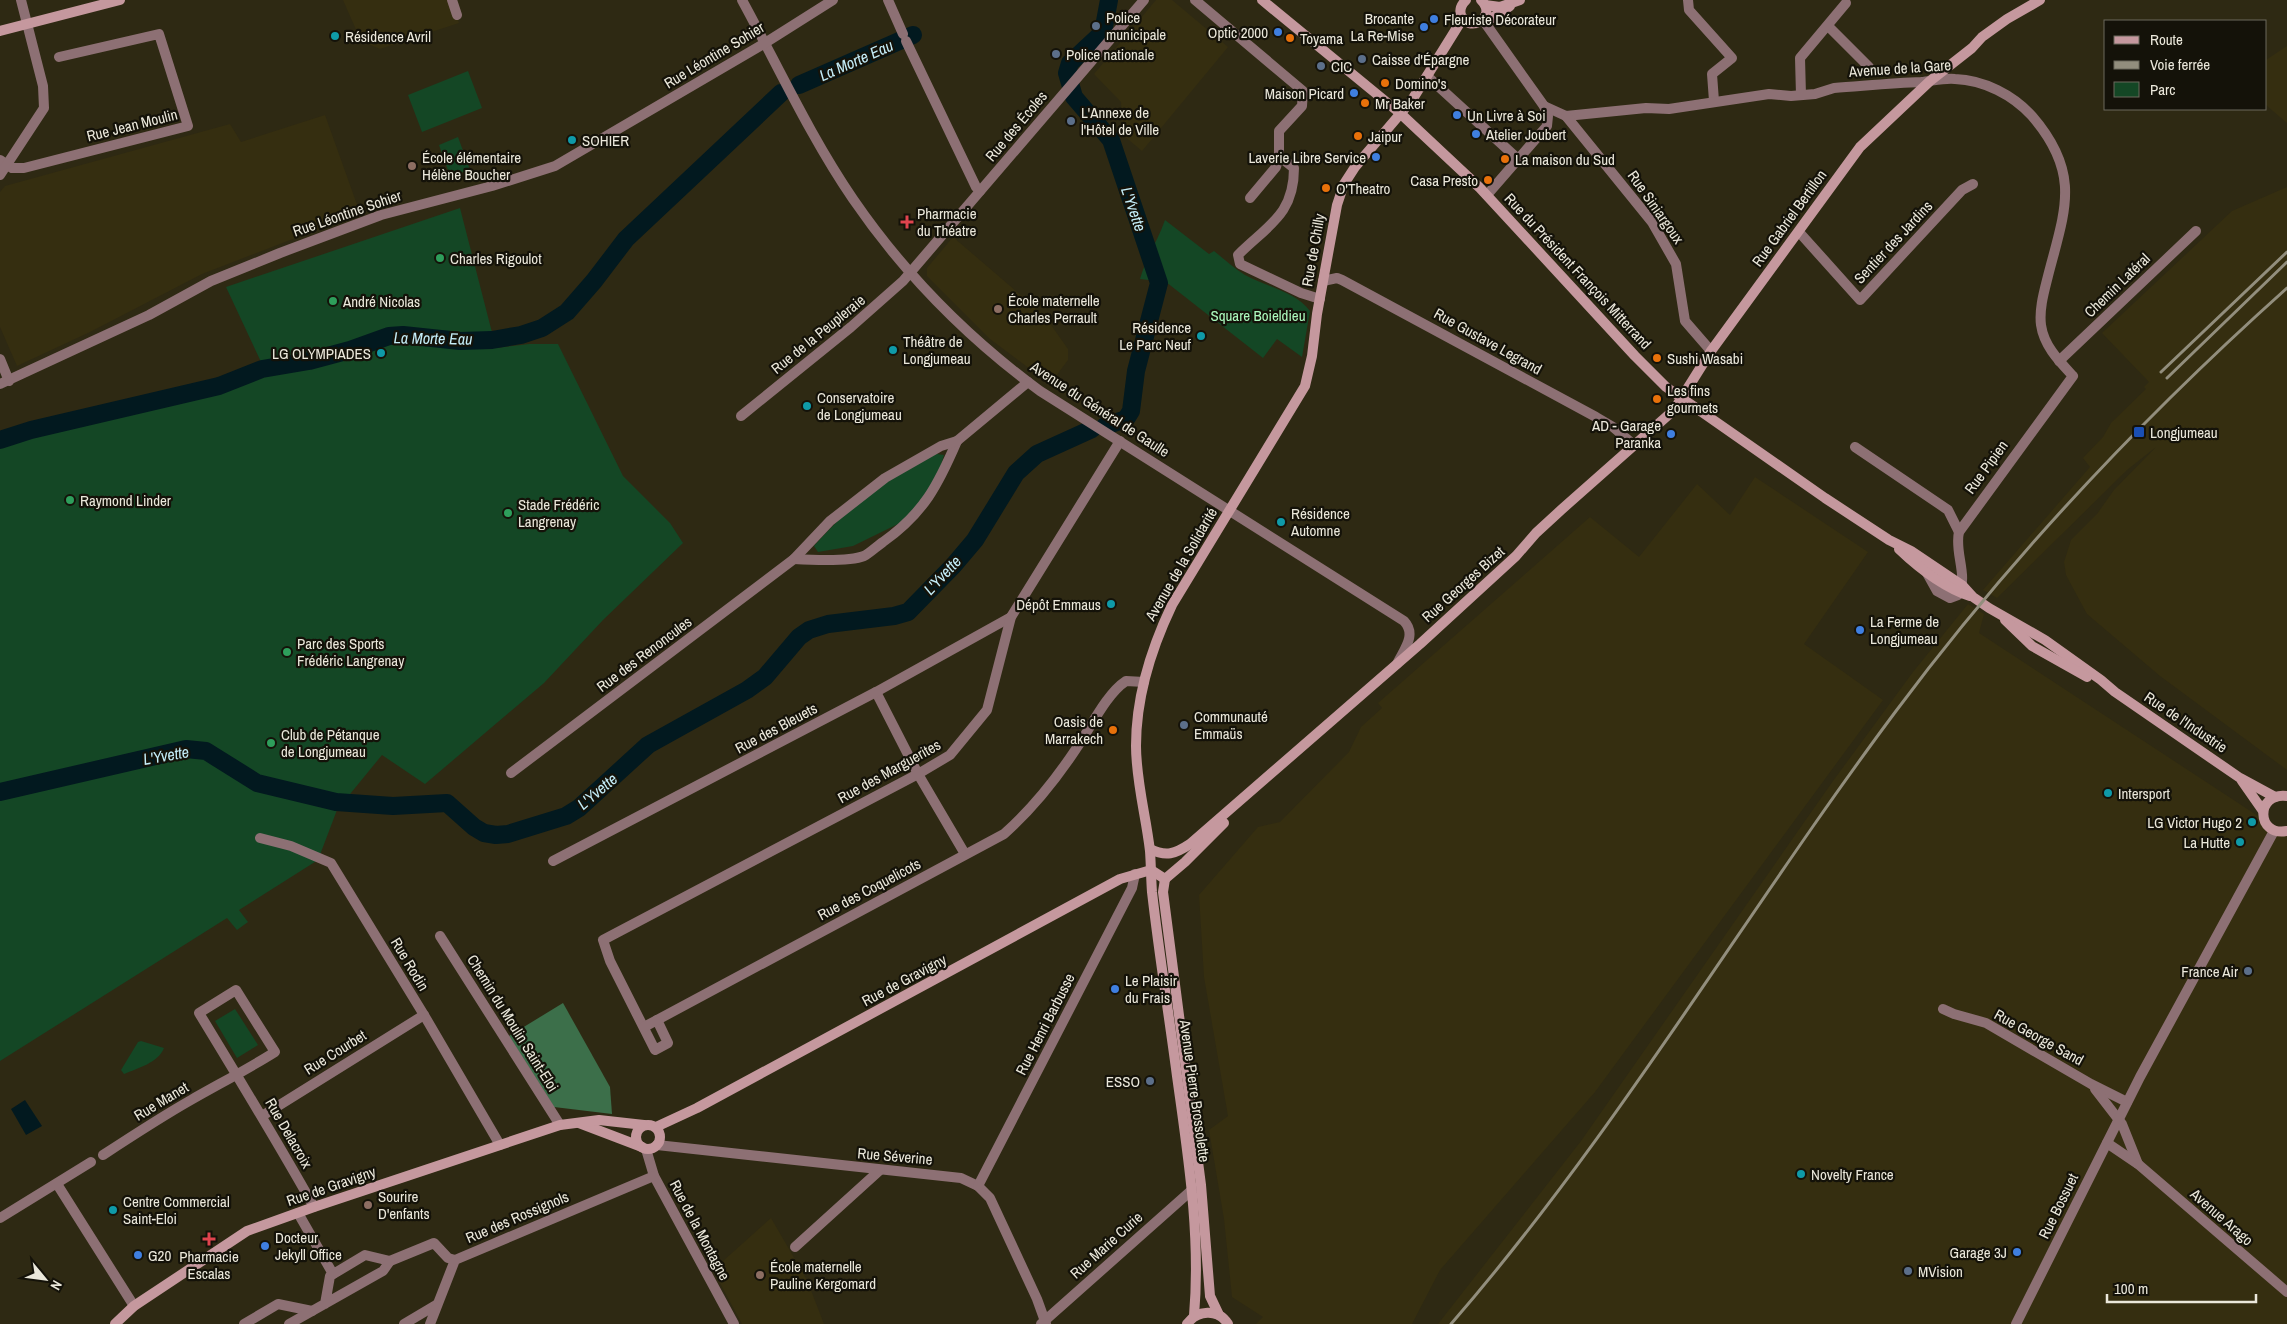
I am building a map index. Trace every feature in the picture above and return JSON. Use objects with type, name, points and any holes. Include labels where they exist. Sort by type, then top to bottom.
[{"type":"main road","points":[[0,31],[120,0]]},
{"type":"main road","name":"Rue du Président François Mitterrand","points":[[1262,0],[1401,114],[1487,195],[1635,356],[1682,399],[1824,498],[1976,599]]},
{"type":"main road","points":[[1466,0],[1461,9],[1463,18],[1466,22],[1475,24],[1484,19],[1492,18],[1516,2]]},
{"type":"main road","name":"Rue Gabriel Bertillon","points":[[1682,399],[1711,351],[1860,147],[1930,81],[1972,48],[1982,37],[2027,4],[2040,0]]},
{"type":"main road","points":[[1484,19],[1483,2],[1500,7],[1516,2]]},
{"type":"main road","name":"Rue de Chilly","points":[[1230,510],[1305,386],[1312,356],[1337,205],[1344,184],[1355,167],[1401,114],[1463,18]]},
{"type":"main road","name":"Rue Georges Bizet","points":[[1150,849],[1166,855],[1178,852],[1259,786],[1516,556],[1536,533],[1674,410],[1682,399]]},
{"type":"main road","name":"Avenue de la Solidarité","points":[[1151,870],[1150,849],[1136,746],[1144,682],[1155,643],[1172,604],[1230,510]]},
{"type":"main road","name":"Rue de l'Industrie","points":[[1976,599],[2045,640],[2115,692],[2240,778],[2275,797]]},
{"type":"main road","name":"Rue de l'Industrie","points":[[2240,778],[2263,811],[2266,823],[2274,831]]},
{"type":"main road","name":"Rue Georges Bizet","points":[[1165,879],[1198,850],[1259,786]]},
{"type":"main road","points":[[2263,811],[2270,800],[2275,797],[2287,796]]},
{"type":"main road","points":[[2274,831],[2287,831]]},
{"type":"main road","points":[[1151,870],[1165,879]]},
{"type":"main road","name":"Avenue Pierre Brossolette","points":[[1151,870],[1193,1189],[1196,1278],[1191,1320]]},
{"type":"main road","name":"Rue de Gravigny","points":[[656,1127],[698,1108],[1120,879],[1151,870]]},
{"type":"main road","name":"Avenue Pierre Brossolette","points":[[1165,879],[1164,892],[1201,1185],[1210,1296],[1219,1315],[1228,1324]]},
{"type":"main road","name":"Rue de Gravigny","points":[[115,1324],[134,1306],[247,1231],[560,1125],[599,1120],[644,1125]]},
{"type":"main road","name":"Rue de Gravigny","points":[[578,1123],[644,1148]]},
{"type":"main road","points":[[650,1124],[656,1127],[660,1138],[657,1145],[644,1148],[636,1137],[638,1130],[644,1125],[650,1124]]},
{"type":"main road","name":"Avenue Pierre Brossolette","points":[[1191,1320],[1209,1312],[1219,1315]]},
{"type":"street","points":[[0,175],[3,163],[44,108],[43,86],[28,24],[20,0]]},
{"type":"street","points":[[452,0],[457,15]]},
{"type":"street","name":"Avenue du Général de Gaulle","points":[[742,0],[842,182],[868,219],[911,272],[970,334],[1028,382],[1404,621],[1410,632],[1409,640],[1397,664]]},
{"type":"street","name":"Rue Léontine Sohier","points":[[4,382],[149,315],[211,281],[280,253],[381,215],[492,186],[555,166],[765,43],[833,0]]},
{"type":"street","points":[[888,0],[980,191]]},
{"type":"street","name":"Rue des Écoles","points":[[911,272],[1144,0]]},
{"type":"street","points":[[1195,0],[1303,91],[1302,106],[1279,132],[1279,156],[1276,168],[1250,198]]},
{"type":"street","points":[[1688,0],[1689,10],[1732,58],[1712,74],[1714,101]]},
{"type":"street","points":[[1801,95],[1800,58],[1846,3]]},
{"type":"street","points":[[1484,19],[1544,106],[1548,116],[1547,126],[1487,195]]},
{"type":"street","points":[[1828,26],[1869,67]]},
{"type":"street","name":"Rue Jean Moulin","points":[[3,163],[24,168],[188,126],[160,34],[59,57]]},
{"type":"street","points":[[1427,76],[1518,159]]},
{"type":"street","name":"Avenue de la Gare","points":[[1566,116],[1646,108],[1669,109],[1769,94],[1815,94],[1834,88],[1944,79],[1965,80],[1984,85],[2015,100],[2040,125],[2058,157],[2066,180],[2066,199],[2060,234],[2043,297],[2041,316],[2044,335],[2052,352],[2072,376]]},
{"type":"street","points":[[1544,106],[1566,116]]},
{"type":"street","name":"Rue Siniargoux","points":[[1566,116],[1652,222],[1676,264],[1685,321],[1711,351]]},
{"type":"street","points":[[1279,156],[1294,168],[1292,196],[1279,216],[1238,255],[1240,264],[1301,293],[1320,299]]},
{"type":"street","name":"Sentier des Jardins","points":[[1799,232],[1860,300],[1962,190],[1973,184]]},
{"type":"street","name":"Chemin Latéral","points":[[2059,361],[2196,231]]},
{"type":"street","name":"Rue de la Peupleraie","points":[[741,416],[870,311],[911,272]]},
{"type":"street","name":"Rue Gustave Legrand","points":[[1323,281],[1337,278],[1342,280],[1596,417],[1613,427],[1634,445]]},
{"type":"street","points":[[0,358],[4,382]]},
{"type":"street","name":"Rue Pipien","points":[[1959,532],[2072,376]]},
{"type":"street","name":"Rue des Renoncules","points":[[511,773],[794,559],[830,521],[885,478],[941,446],[957,441],[1028,382]]},
{"type":"street","name":"Rue des Renoncules","points":[[794,559],[829,560],[864,556],[896,532],[923,506],[939,482],[957,441]]},
{"type":"street","name":"Rue des Marguerites","points":[[644,1027],[610,961],[604,940],[918,774],[950,755],[987,710],[1011,617],[1120,441]]},
{"type":"street","points":[[1855,447],[1948,510],[1959,532],[1957,546],[1961,589]]},
{"type":"street","name":"Rue des Bleuets","points":[[554,861],[876,692],[1011,617]]},
{"type":"street","name":"Rue des Coquelicots","points":[[644,1027],[1004,834],[1017,823],[1064,767],[1120,685],[1132,680],[1144,682]]},
{"type":"street","points":[[876,692],[918,774],[965,854]]},
{"type":"street","name":"Rue Bossuet","points":[[2016,1324],[2127,1102],[2274,831]]},
{"type":"street","name":"Rue Rodin","points":[[260,838],[291,846],[331,863],[424,1015],[500,1145]]},
{"type":"street","name":"Rue Henri Barbusse","points":[[978,1186],[1132,888],[1135,874]]},
{"type":"street","name":"Chemin du Moulin Saint-Eloi","points":[[440,936],[560,1125]]},
{"type":"street","name":"Rue Delacroix","points":[[236,1075],[275,1052],[236,990],[199,1013],[236,1075],[262,1116],[314,1207]]},
{"type":"street","name":"Rue George Sand","points":[[1943,1009],[1986,1023],[2127,1102]]},
{"type":"street","name":"Rue Courbet","points":[[262,1116],[424,1015]]},
{"type":"street","points":[[644,1027],[655,1050],[668,1043],[657,1020]]},
{"type":"street","name":"Rue Manet","points":[[103,1155],[190,1100],[236,1075]]},
{"type":"street","name":"Rue George Sand","points":[[2092,1084],[2119,1118]]},
{"type":"street","name":"Avenue Arago","points":[[2119,1118],[2138,1164]]},
{"type":"street","name":"Avenue Arago","points":[[2107,1143],[2138,1164],[2287,1292]]},
{"type":"street","name":"Rue Séverine","points":[[657,1145],[961,1178],[978,1186]]},
{"type":"street","name":"Rue de la Montagne","points":[[644,1148],[654,1176],[734,1324]]},
{"type":"street","points":[[1,1214],[57,1184],[91,1162]]},
{"type":"street","points":[[795,1247],[880,1170]]},
{"type":"street","name":"Rue des Rossignols","points":[[430,1324],[455,1260],[654,1176]]},
{"type":"street","points":[[57,1184],[134,1306]]},
{"type":"street","points":[[978,1186],[990,1198],[1003,1223],[1044,1323]]},
{"type":"street","name":"Rue Marie Curie","points":[[1044,1323],[1193,1189]]},
{"type":"street","points":[[298,1213],[333,1274]]},
{"type":"street","points":[[324,1304],[330,1276],[365,1255],[390,1261],[434,1243],[448,1258],[455,1260]]},
{"type":"street","points":[[289,1324],[384,1272],[390,1261]]},
{"type":"street","points":[[244,1324],[278,1304],[312,1311]]},
{"type":"street","points":[[404,1324],[436,1305]]},
{"type":"shaded area","points":[[343,0],[451,0],[459,23],[380,49],[361,41]]},
{"type":"shaded area","points":[[1156,0],[1172,0],[1228,47],[1142,151],[1123,135],[1121,102],[1094,74]]},
{"type":"shaded area","points":[[2287,46],[2287,123],[2267,106],[2267,59]]},
{"type":"shaded area","points":[[325,115],[360,213],[202,274],[90,332],[17,366],[0,327],[0,192],[5,186],[230,124],[241,142]]},
{"type":"shaded area","points":[[2287,187],[2287,770],[2160,676],[2087,614],[2066,575],[2064,562],[2071,540],[2097,514],[2114,490],[2156,447],[2127,470],[1997,598],[1983,590],[2090,467],[2083,458],[2103,437],[2111,423],[2146,389],[2144,387],[2149,382],[2102,333],[2232,211]]},
{"type":"shaded area","name":"École maternelle Charles Perrault","points":[[953,237],[1044,315],[1068,349],[1068,360],[1050,384],[990,339],[927,276],[927,268]]},
{"type":"shaded area","points":[[1755,477],[1868,552],[1804,644],[1883,700],[1595,1092],[1440,1270],[1412,1324],[1256,1324],[1263,1317],[1232,1297],[1224,1219],[1209,1130],[1228,1116],[1204,977],[1199,895],[1258,827],[1280,822],[1349,752],[1361,727],[1382,708],[1378,703],[1590,517],[1639,557],[1697,484],[1730,515]]},
{"type":"shaded area","points":[[1968,604],[1984,614],[1979,633],[2287,835],[2287,1324],[1438,1324],[1581,1141],[1833,781],[1913,672]]},
{"type":"shaded area","name":"École maternelle Pauline Kergomard","points":[[771,1218],[807,1280],[824,1324],[742,1324],[713,1270]]},
{"type":"green space","points":[[468,71],[482,108],[422,132],[408,95]]},
{"type":"green space","points":[[458,137],[470,170],[450,176],[439,145]]},
{"type":"green space","name":"Parc des Sports Frédéric Langrenay","points":[[460,208],[496,348],[529,344],[558,344],[623,476],[670,523],[683,543],[603,620],[544,683],[425,784],[382,755],[337,810],[318,860],[239,910],[248,922],[237,930],[227,918],[0,1061],[0,437],[31,425],[220,382],[262,364],[226,287]]},
{"type":"green space","name":"Square Boieldieu","points":[[1165,220],[1209,254],[1214,251],[1245,275],[1289,294],[1304,304],[1310,311],[1302,357],[1277,339],[1263,358],[1166,282],[1140,279]]},
{"type":"green space","points":[[937,454],[944,455],[937,478],[925,500],[902,522],[853,546],[818,552],[814,546],[839,520],[871,492],[905,468],[921,459]]},
{"type":"green space","points":[[563,1003],[610,1087],[612,1114],[554,1107],[509,1036]]},
{"type":"green space","points":[[235,1009],[258,1045],[237,1058],[215,1021]]},
{"type":"green space","points":[[141,1041],[164,1048],[157,1058],[124,1074],[121,1070],[138,1042]]},
{"type":"water","points":[[25,1100],[42,1126],[26,1135],[11,1109]]},
{"type":"waterway","name":"L'Yvette","points":[[1105,426],[1126,419],[1131,411],[1136,371],[1159,283],[1111,140],[1074,97],[1067,73],[1070,63],[1099,36],[1104,27],[1109,0]]},
{"type":"waterway","name":"La Morte Eau","points":[[799,85],[913,35]]},
{"type":"waterway","name":"La Morte Eau","points":[[0,440],[31,430],[219,386],[262,369],[309,361],[350,350],[389,336],[403,335],[460,341],[492,340],[521,335],[542,328],[567,312],[594,281],[626,239],[781,93]]},
{"type":"waterway","name":"L'Yvette","points":[[0,792],[186,749],[206,751],[257,783],[336,802],[393,806],[447,803],[474,827],[484,833],[508,834],[566,816],[579,808],[648,745],[747,690],[765,677],[799,637],[809,630],[828,624],[894,616],[908,612],[953,566],[975,540],[1016,473],[1037,454],[1092,429]]},
{"type":"railway","points":[[2161,372],[2287,252]]},
{"type":"railway","points":[[2167,378],[2287,262]]},
{"type":"railway","points":[[1451,1324],[1512,1251],[1569,1176],[1679,1022],[1840,788],[1940,654],[2033,543],[2131,437],[2182,386],[2287,288]]},
{"type":"place","name":"Fleuriste Décorateur","points":[[1434,19]]},
{"type":"place","name":"Police municipale","points":[[1096,26]]},
{"type":"place","name":"Brocante La Re-Mise","points":[[1424,27]]},
{"type":"place","name":"Optic 2000","points":[[1278,32]]},
{"type":"place","name":"Résidence Avril","points":[[335,36]]},
{"type":"place","name":"Toyama","points":[[1290,38]]},
{"type":"place","name":"Police nationale","points":[[1056,54]]},
{"type":"place","name":"Caisse d'Épargne","points":[[1362,59]]},
{"type":"place","name":"CIC","points":[[1321,66]]},
{"type":"place","name":"Domino's","points":[[1385,83]]},
{"type":"place","name":"Maison Picard","points":[[1354,93]]},
{"type":"place","name":"Mr Baker","points":[[1365,103]]},
{"type":"place","name":"Un Livre à Soi","points":[[1457,115]]},
{"type":"place","name":"L'Annexe de l'Hôtel de Ville","points":[[1071,121]]},
{"type":"place","name":"Atelier Joubert","points":[[1476,134]]},
{"type":"place","name":"Jaipur","points":[[1358,136]]},
{"type":"place","name":"SOHIER","points":[[572,140]]},
{"type":"place","name":"Laverie Libre Service","points":[[1376,157]]},
{"type":"place","name":"La maison du Sud","points":[[1505,159]]},
{"type":"place","name":"École élémentaire Hélène Boucher","points":[[412,166]]},
{"type":"place","name":"Casa Presto","points":[[1488,180]]},
{"type":"place","name":"O'Theatro","points":[[1326,188]]},
{"type":"place","name":"Pharmacie du Théatre","points":[[907,222]]},
{"type":"place","name":"Charles Rigoulot","points":[[440,258]]},
{"type":"place","name":"André Nicolas","points":[[333,301]]},
{"type":"place","name":"École maternelle Charles Perrault","points":[[998,309]]},
{"type":"place","name":"Résidence Le Parc Neuf","points":[[1201,336]]},
{"type":"place","name":"Théâtre de Longjumeau","points":[[893,350]]},
{"type":"place","name":"LG OLYMPIADES","points":[[381,353]]},
{"type":"place","name":"Sushi Wasabi","points":[[1657,358]]},
{"type":"place","name":"Les fins gourmets","points":[[1657,399]]},
{"type":"place","name":"Conservatoire de Longjumeau","points":[[807,406]]},
{"type":"place","name":"Longjumeau","points":[[2139,432]]},
{"type":"place","name":"AD - Garage Paranka","points":[[1671,434]]},
{"type":"place","name":"Raymond Linder","points":[[70,500]]},
{"type":"place","name":"Stade Frédéric Langrenay","points":[[508,513]]},
{"type":"place","name":"Résidence Automne","points":[[1281,522]]},
{"type":"place","name":"Dépôt Emmaus","points":[[1111,604]]},
{"type":"place","name":"La Ferme de Longjumeau","points":[[1860,630]]},
{"type":"place","name":"Parc des Sports Frédéric Langrenay","points":[[287,652]]},
{"type":"place","name":"Communauté Emmaüs","points":[[1184,725]]},
{"type":"place","name":"Oasis de Marrakech","points":[[1113,730]]},
{"type":"place","name":"Club de Pétanque de Longjumeau","points":[[271,743]]},
{"type":"place","name":"Intersport","points":[[2108,793]]},
{"type":"place","name":"LG Victor Hugo 2","points":[[2252,822]]},
{"type":"place","name":"La Hutte","points":[[2240,842]]},
{"type":"place","name":"France Air","points":[[2248,971]]},
{"type":"place","name":"Le Plaisir du Frais","points":[[1115,989]]},
{"type":"place","name":"ESSO","points":[[1150,1081]]},
{"type":"place","name":"Novelty France","points":[[1801,1174]]},
{"type":"place","name":"Sourire D'enfants","points":[[368,1205]]},
{"type":"place","name":"Centre Commercial Saint-Eloi","points":[[113,1210]]},
{"type":"place","name":"Pharmacie Escalas","points":[[209,1239]]},
{"type":"place","name":"Docteur Jekyll Office","points":[[265,1246]]},
{"type":"place","name":"Garage 3J","points":[[2017,1252]]},
{"type":"place","name":"G20","points":[[138,1255]]},
{"type":"place","name":"MVision","points":[[1908,1271]]},
{"type":"place","name":"École maternelle Pauline Kergomard","points":[[760,1275]]}]
